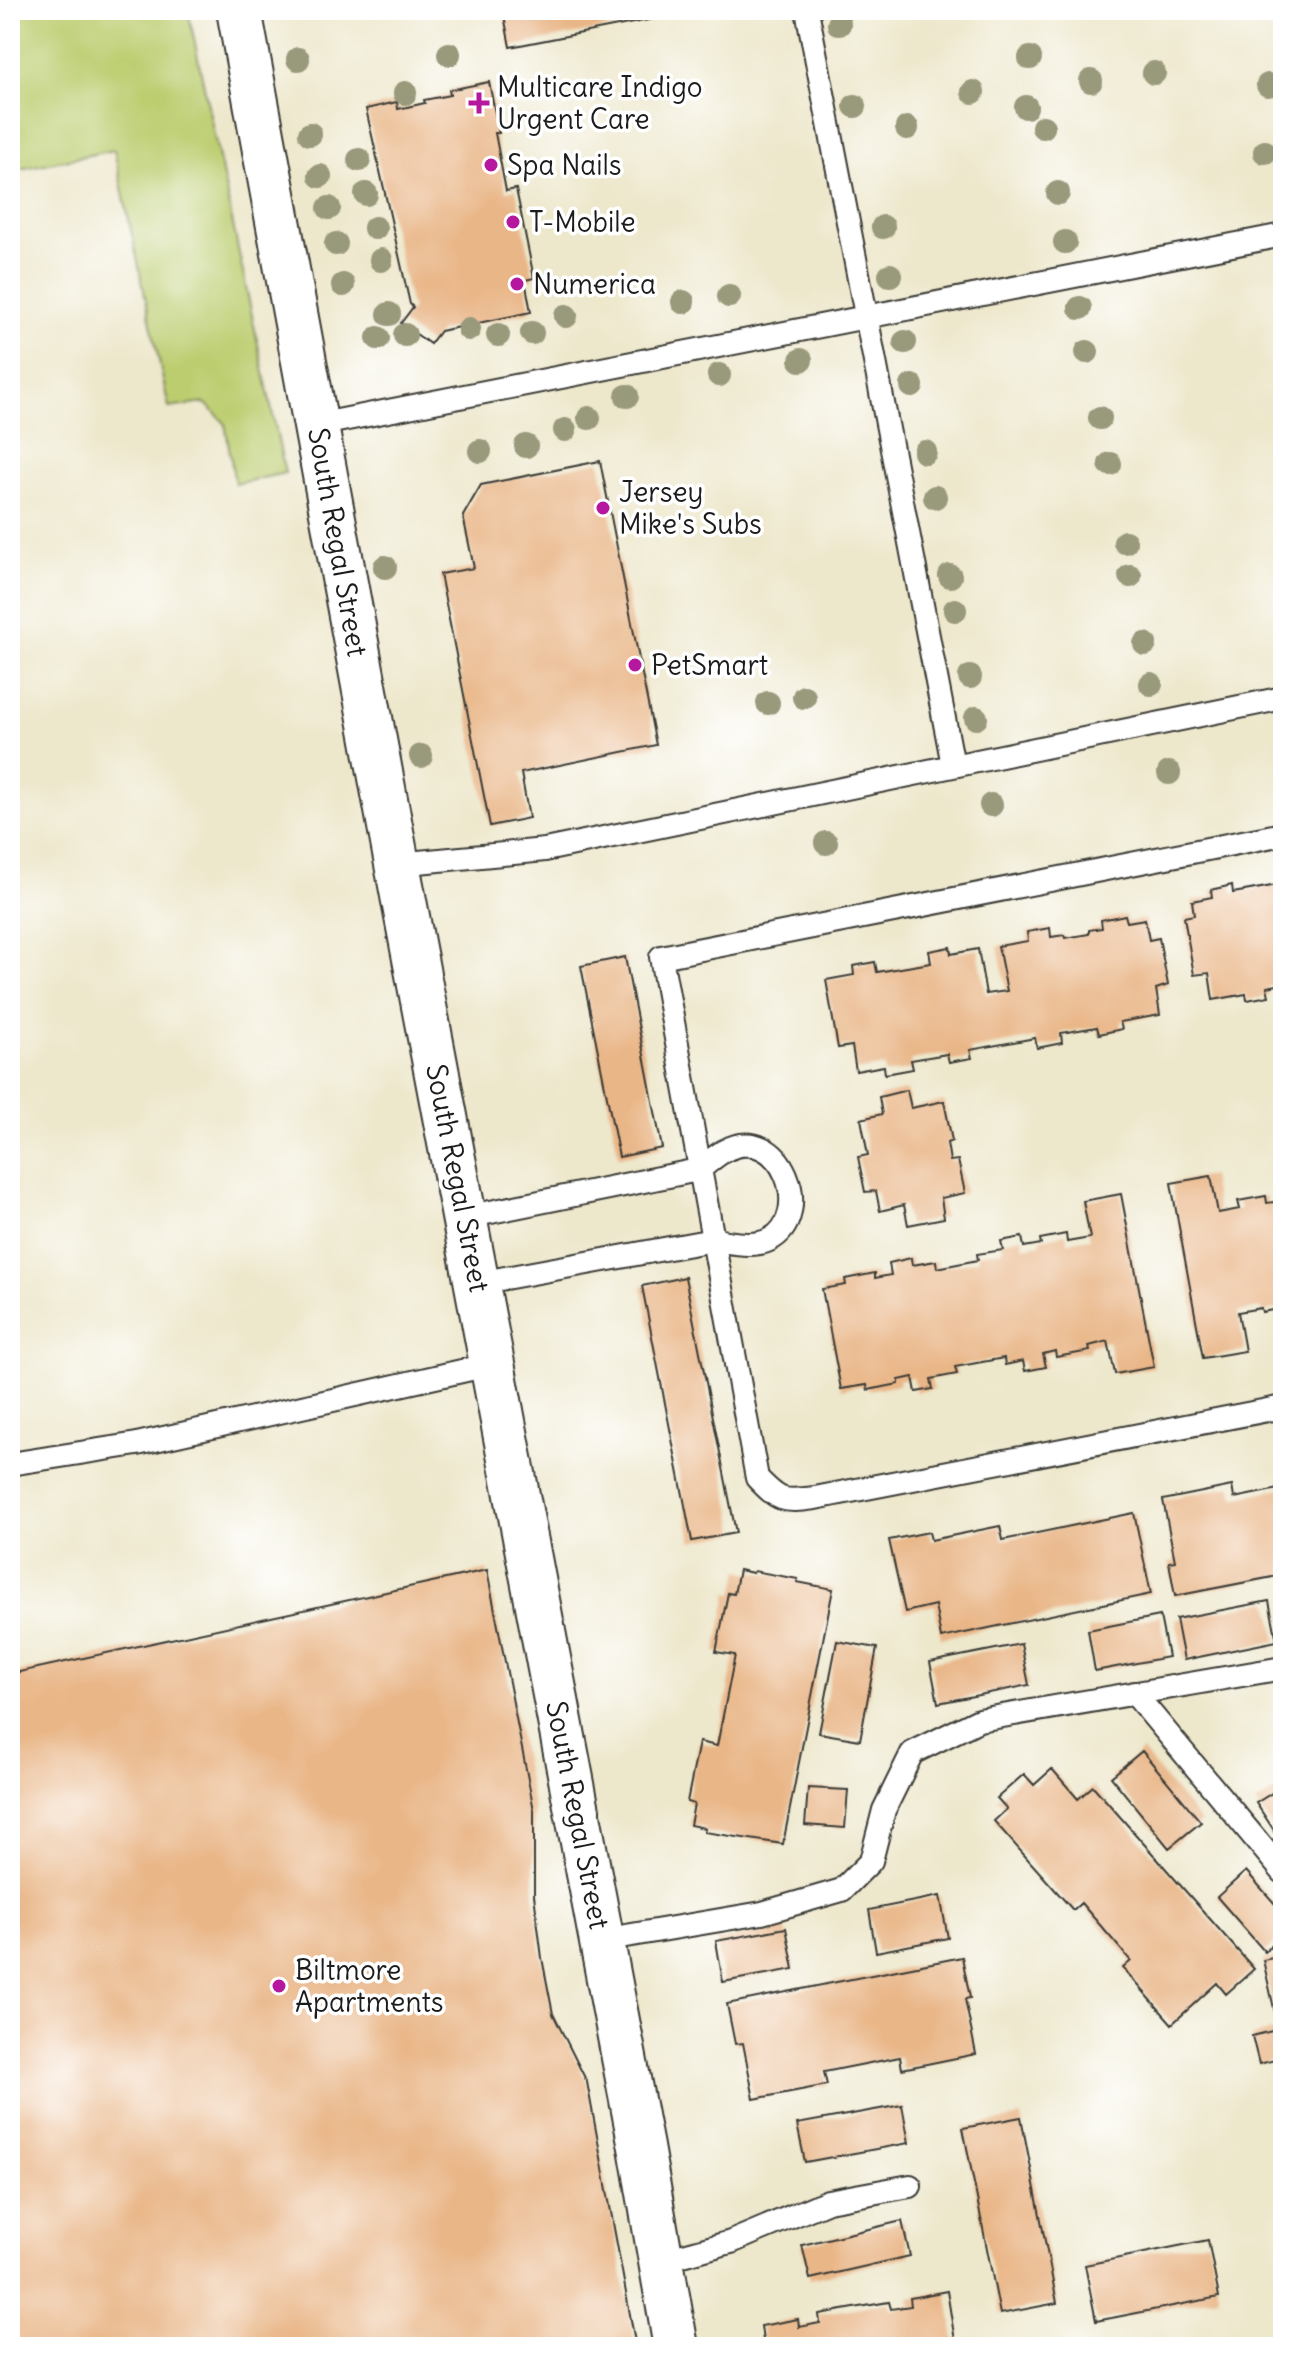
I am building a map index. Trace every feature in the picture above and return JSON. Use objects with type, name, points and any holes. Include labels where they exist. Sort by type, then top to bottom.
[{"type":"main road","name":"South Regal Street","points":[[239,10],[676,2347]]},
{"type":"lane","points":[[807,10],[953,765]]},
{"type":"lane","points":[[317,425],[1283,235]]},
{"type":"lane","points":[[397,864],[545,850],[1283,698]]},
{"type":"lane","points":[[1283,834],[661,957],[757,1478],[771,1492],[787,1502],[1283,1407]]},
{"type":"lane","points":[[466,1217],[698,1170],[725,1150],[745,1144],[762,1148],[775,1156],[784,1168],[791,1197],[790,1216],[781,1232],[768,1240],[747,1244],[713,1240],[478,1283]]},
{"type":"lane","points":[[10,1464],[137,1444],[493,1364]]},
{"type":"lane","points":[[602,1940],[762,1913],[842,1890],[871,1861],[884,1810],[912,1753],[979,1720],[1283,1668]]},
{"type":"lane","points":[[1134,1693],[1283,1872]]},
{"type":"lane","points":[[661,2261],[731,2242],[828,2201],[910,2186]]},
{"type":"green space","points":[[10,10],[188,10],[285,473],[235,484],[225,423],[205,403],[169,408],[114,150],[10,171]]},
{"type":"building","points":[[503,10],[695,10],[695,11],[510,47]]},
{"type":"building","points":[[489,82],[506,191],[516,189],[534,278],[525,280],[531,312],[440,331],[430,344],[401,323],[413,307],[366,109],[397,102],[398,109],[450,95],[449,90]]},
{"type":"building","points":[[600,461],[656,745],[521,773],[529,818],[490,826],[440,574],[474,568],[463,516],[481,485]]},
{"type":"building","points":[[1283,884],[1283,984],[1267,987],[1269,996],[1247,1000],[1246,994],[1213,1000],[1209,973],[1194,975],[1184,917],[1194,915],[1192,901],[1212,897],[1211,890],[1232,885],[1233,893]]},
{"type":"building","points":[[1125,915],[1127,922],[1145,919],[1149,940],[1159,938],[1168,985],[1156,989],[1160,1015],[1120,1022],[1122,1029],[1099,1034],[1097,1027],[1061,1033],[1062,1043],[1037,1048],[1035,1038],[970,1050],[972,1058],[949,1062],[947,1054],[911,1060],[913,1069],[885,1074],[884,1066],[856,1071],[852,1046],[838,1048],[826,980],[854,975],[853,966],[875,962],[877,972],[931,963],[929,951],[950,947],[951,954],[978,949],[986,994],[1007,991],[998,946],[1028,941],[1027,932],[1050,928],[1051,937],[1089,934],[1089,930],[1102,928],[1101,920]]},
{"type":"building","points":[[625,957],[662,1148],[619,1157],[581,966]]},
{"type":"building","points":[[907,1090],[911,1108],[944,1101],[952,1141],[947,1143],[950,1161],[958,1160],[965,1193],[941,1198],[944,1218],[908,1225],[904,1205],[880,1211],[876,1191],[865,1192],[858,1157],[868,1155],[861,1119],[882,1114],[879,1097]]},
{"type":"building","points":[[1211,1176],[1218,1213],[1240,1209],[1238,1201],[1266,1196],[1267,1203],[1283,1201],[1283,1308],[1238,1312],[1245,1351],[1203,1358],[1171,1183]]},
{"type":"building","points":[[1121,1194],[1154,1367],[1115,1374],[1108,1341],[1089,1346],[1090,1351],[1056,1357],[1055,1351],[1043,1354],[1046,1367],[1025,1371],[1023,1361],[1005,1365],[1004,1358],[955,1367],[957,1374],[931,1379],[933,1389],[916,1392],[913,1377],[899,1380],[899,1384],[868,1390],[867,1385],[841,1389],[822,1289],[846,1285],[845,1279],[875,1273],[875,1278],[891,1275],[889,1263],[911,1258],[912,1265],[936,1261],[937,1268],[978,1260],[977,1254],[1003,1250],[1001,1241],[1022,1237],[1024,1247],[1041,1244],[1040,1239],[1066,1234],[1067,1242],[1090,1238],[1083,1201]]},
{"type":"building","points":[[685,1277],[736,1533],[692,1541],[642,1286]]},
{"type":"building","points":[[1232,1486],[1234,1498],[1283,1488],[1283,1575],[1175,1596],[1169,1562],[1175,1561],[1163,1500]]},
{"type":"building","points":[[1134,1513],[1151,1594],[941,1638],[935,1605],[905,1612],[889,1540],[929,1532],[931,1540],[1000,1526],[1003,1540]]},
{"type":"building","name":"Biltmore Apartments","points":[[487,1570],[534,1810],[534,1895],[542,1958],[553,2014],[587,2082],[636,2347],[10,2347],[10,1674]]},
{"type":"building","points":[[739,1570],[798,1579],[797,1582],[833,1589],[783,1844],[704,1832],[705,1828],[690,1825],[694,1804],[687,1802],[699,1742],[717,1746],[735,1655],[716,1652],[728,1593],[734,1594]]},
{"type":"building","points":[[1269,1601],[1277,1641],[1184,1660],[1176,1619]]},
{"type":"building","points":[[1160,1616],[1168,1657],[1095,1671],[1088,1630]]},
{"type":"building","points":[[837,1641],[877,1648],[860,1740],[819,1733]]},
{"type":"building","points":[[1021,1644],[1029,1685],[938,1703],[930,1662]]},
{"type":"building","points":[[1142,1751],[1201,1822],[1169,1848],[1111,1777]]},
{"type":"building","points":[[1052,1769],[1078,1799],[1093,1786],[1254,1969],[1226,1994],[1217,1983],[1172,2024],[1123,1968],[1131,1961],[1081,1903],[1073,1910],[994,1821],[1007,1809],[997,1798],[1024,1774],[1034,1785]]},
{"type":"building","points":[[1283,1786],[1283,1844],[1256,1803]]},
{"type":"building","points":[[808,1788],[848,1790],[845,1828],[805,1825]]},
{"type":"building","points":[[1246,1871],[1283,1913],[1283,1935],[1265,1952],[1217,1897]]},
{"type":"building","points":[[940,1896],[948,1938],[876,1952],[869,1910]]},
{"type":"building","points":[[786,1928],[794,1969],[723,1982],[716,1941]]},
{"type":"building","points":[[1283,1956],[1283,2012],[1275,2013],[1263,1960]]},
{"type":"building","points":[[962,1957],[970,1998],[965,1999],[976,2054],[902,2069],[900,2057],[824,2072],[827,2085],[754,2099],[743,2043],[735,2044],[727,2004]]},
{"type":"building","points":[[1280,2029],[1283,2058],[1259,2064],[1252,2036]]},
{"type":"building","points":[[902,2105],[909,2143],[805,2162],[797,2124]]},
{"type":"building","points":[[1021,2117],[1057,2303],[1000,2314],[963,2128]]},
{"type":"building","points":[[902,2221],[910,2256],[810,2279],[802,2245]]},
{"type":"building","points":[[1208,2240],[1219,2297],[1096,2321],[1085,2265]]},
{"type":"building","points":[[947,2291],[956,2347],[764,2347],[761,2326],[798,2319],[799,2327],[820,2323],[819,2314],[889,2302],[891,2309],[911,2306],[910,2298]]},
{"type":"place","name":"Multicare Indigo Urgent Care","points":[[479,103]]},
{"type":"place","name":"Spa Nails","points":[[491,165]]},
{"type":"place","name":"T-Mobile","points":[[513,222]]},
{"type":"place","name":"Numerica","points":[[517,284]]},
{"type":"place","name":"Jersey Mike's Subs","points":[[603,508]]},
{"type":"place","name":"PetSmart","points":[[635,665]]},
{"type":"place","name":"Biltmore Apartments","points":[[279,1986]]}]
